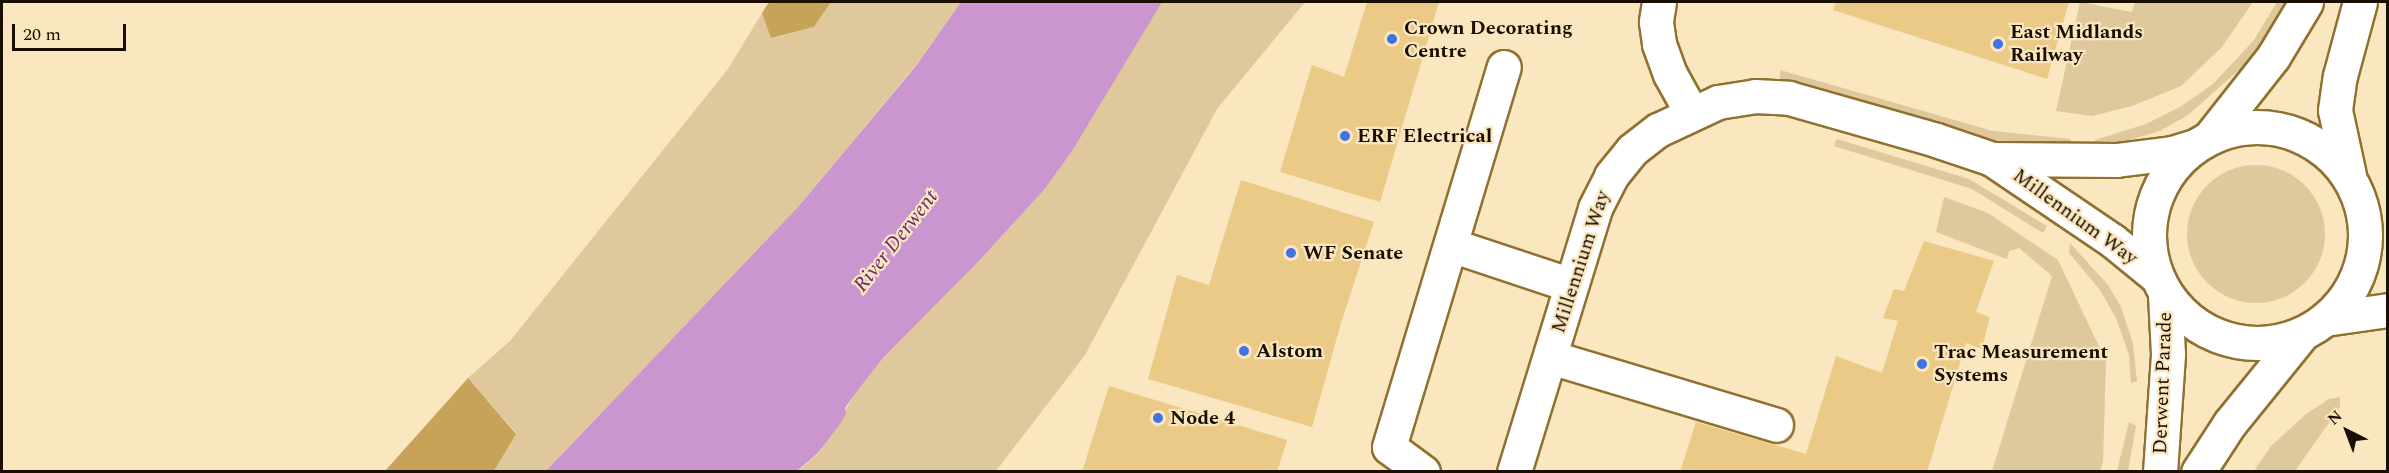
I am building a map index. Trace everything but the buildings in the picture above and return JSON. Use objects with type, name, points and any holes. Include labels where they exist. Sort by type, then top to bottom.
[{"type":"street","points":[[1659,2],[1656,22],[1659,44],[1670,74],[1691,112]]},
{"type":"street","points":[[2203,141],[2273,57],[2306,2]]},
{"type":"street","points":[[2198,471],[2230,423],[2314,326],[2346,297],[2360,269],[2365,238],[2364,223],[2335,110],[2340,76],[2360,2]]},
{"type":"street","points":[[1423,471],[1385,459],[1504,68]]},
{"type":"street","name":"Millennium Way","points":[[1514,471],[1595,208],[1611,176],[1643,141],[1691,112],[1735,98],[1755,96],[1789,98],[1936,140],[1992,159],[2113,242],[2161,285],[2190,321],[2210,333],[2232,341],[2268,343],[2314,326],[2388,310]]},
{"type":"street","name":"Millennium Way","points":[[1992,159],[2116,160],[2172,153],[2241,127],[2272,127],[2303,136],[2329,154],[2353,186],[2388,225]]},
{"type":"street","name":"Derwent Parade","points":[[2160,471],[2168,354],[2161,285],[2148,242],[2153,205],[2168,172],[2203,141]]},
{"type":"street","points":[[1451,245],[1571,285]]},
{"type":"street","points":[[1550,357],[1776,425]]},
{"type":"shaded area","points":[[769,2],[831,2],[814,27],[771,38],[762,13]]},
{"type":"shaded area","points":[[831,2],[961,2],[915,66],[798,207],[546,471],[494,471],[516,433],[468,378],[510,341],[728,69],[762,13],[772,38],[814,27]]},
{"type":"shaded area","points":[[1162,2],[1305,2],[1217,109],[1085,355],[996,471],[797,472],[819,453],[855,394],[883,358],[978,262],[1043,191]]},
{"type":"shaded area","points":[[2080,2],[2132,12],[2135,2],[2253,2],[2221,48],[2181,86],[2132,106],[2092,116],[2056,111]]},
{"type":"shaded area","points":[[2277,2],[2288,2],[2256,55],[2188,115],[2160,131],[2095,150],[2095,140],[2146,124],[2180,107],[2213,84],[2254,40]]},
{"type":"shaded area","points":[[1780,70],[1993,131],[2071,139],[2070,147],[2004,144],[1968,136],[1780,80]]},
{"type":"shaded area","points":[[1837,139],[1969,179],[2047,226],[2043,233],[1972,189],[1834,146]]},
{"type":"shaded area","points":[[2256,165],[2282,170],[2305,185],[2320,208],[2325,234],[2320,260],[2305,283],[2282,298],[2256,303],[2230,298],[2207,283],[2192,260],[2187,234],[2192,208],[2207,185],[2230,170]]},
{"type":"shaded area","points":[[1944,197],[1988,213],[2058,260],[2106,361],[2103,462],[2100,471],[1992,471],[2052,276],[2019,248],[2009,251],[2007,259],[1936,232]]},
{"type":"shaded area","points":[[2070,243],[2108,285],[2121,307],[2133,344],[2137,381],[2131,383],[2129,355],[2116,318],[2100,290],[2069,253]]},
{"type":"shaded area","points":[[468,378],[516,434],[494,471],[385,471]]},
{"type":"shaded area","points":[[2340,397],[2340,407],[2295,471],[2254,471],[2271,446],[2306,414],[2329,399]]},
{"type":"shaded area","points":[[2129,422],[2136,426],[2128,471],[2117,471]]},
{"type":"water","name":"River Derwent","points":[[961,2],[1162,2],[1072,151],[1043,191],[978,262],[883,358],[845,408],[846,414],[840,424],[818,453],[797,471],[546,471],[798,207],[915,67]]},
{"type":"place","name":"Crown Decorating Centre","points":[[1392,39]]},
{"type":"place","name":"East Midlands Railway","points":[[1998,44]]},
{"type":"place","name":"ERF Electrical","points":[[1345,136]]},
{"type":"place","name":"WF Senate","points":[[1291,253]]},
{"type":"place","name":"Alstom","points":[[1244,351]]},
{"type":"place","name":"Trac Measurement Systems","points":[[1922,364]]},
{"type":"place","name":"Node 4","points":[[1158,418]]}]
